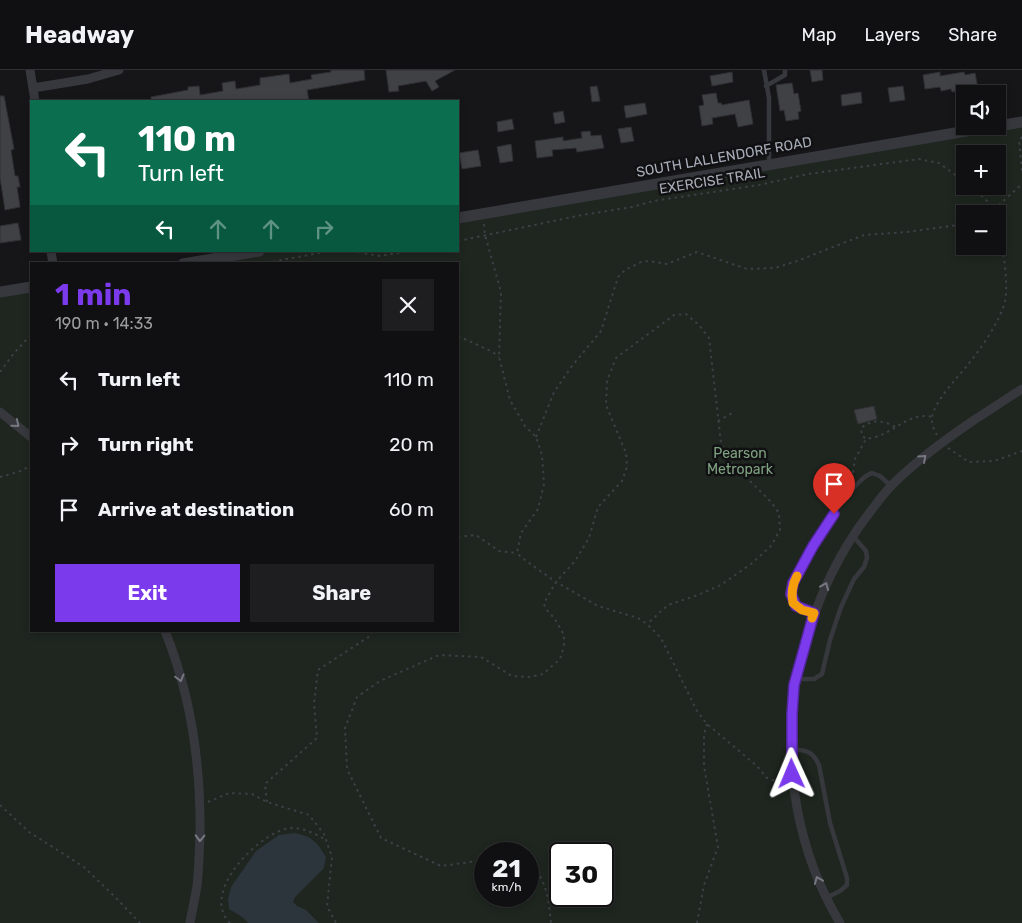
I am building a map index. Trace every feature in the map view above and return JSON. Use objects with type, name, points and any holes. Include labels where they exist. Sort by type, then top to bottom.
[{"type":"street","points":[[30,70],[35,100]]},
{"type":"street","points":[[33,88],[119,70]]},
{"type":"street","name":"SOUTH LALLENDORF ROAD","points":[[1006,125],[1022,122]]},
{"type":"street","name":"SOUTH LALLENDORF ROAD","points":[[459,218],[956,133]]},
{"type":"street","points":[[196,262],[253,252]]},
{"type":"street","points":[[0,292],[30,287]]},
{"type":"street","points":[[840,923],[826,898],[804,841],[794,784],[792,714],[796,678],[814,613],[832,570],[852,536],[891,486],[942,442],[1022,389]]},
{"type":"street","points":[[0,412],[30,437]]},
{"type":"street","points":[[165,632],[180,676],[190,718],[200,808],[197,885],[190,923]]},
{"type":"lane","points":[[764,70],[769,98],[769,165]]},
{"type":"lane","points":[[766,86],[786,75],[785,70]]},
{"type":"lane","points":[[814,613],[802,610],[793,603],[791,594],[793,583],[813,546],[844,498],[860,480],[872,473],[880,476],[891,486]]},
{"type":"lane","points":[[796,678],[814,680],[822,674],[841,606],[854,579],[864,567],[868,558],[866,551],[852,536]]},
{"type":"lane","points":[[792,749],[812,753],[819,765],[830,824],[847,878],[847,885],[826,898]]},
{"type":"path","points":[[1022,137],[1019,140],[1022,172]]},
{"type":"path","name":"EXERCISE TRAIL","points":[[459,241],[582,215],[632,207],[653,201],[758,185],[808,174],[919,159],[939,162],[956,175]]},
{"type":"path","points":[[1001,205],[1022,184]]},
{"type":"path","points":[[484,214],[485,235],[501,292],[498,357],[510,400],[525,426],[536,438],[542,455],[544,484],[538,509],[521,533],[517,553]]},
{"type":"path","points":[[536,438],[554,392],[601,330],[618,277],[632,266],[649,260],[667,264],[697,252],[747,269],[775,268],[864,235],[907,232],[956,225]]},
{"type":"path","points":[[271,262],[325,252]]},
{"type":"path","points":[[358,252],[380,256],[404,252]]},
{"type":"path","points":[[1003,255],[1005,268],[1005,300],[994,325],[967,366],[945,393],[932,417],[932,425],[942,442],[969,462],[994,461],[1022,451]]},
{"type":"path","points":[[67,262],[68,258]]},
{"type":"path","points":[[474,862],[441,866],[381,838],[347,769],[344,728],[357,697],[380,681],[439,655],[481,657],[512,676],[530,677],[543,674],[560,659],[564,646],[564,635],[545,608],[544,602],[556,582],[575,561],[589,538],[598,507],[622,481],[627,467],[626,453],[606,405],[607,381],[616,358],[674,315],[686,314],[699,325],[709,338],[721,443],[727,458],[779,513],[780,530],[771,546],[751,564],[721,585],[668,605],[647,624]]},
{"type":"path","points":[[0,372],[30,336]]},
{"type":"path","points":[[459,336],[493,352],[498,357]]},
{"type":"path","points":[[718,421],[734,412]]},
{"type":"path","points":[[852,489],[852,473],[855,459],[866,439],[880,436],[910,419],[932,417]]},
{"type":"path","points":[[866,439],[862,437],[861,428],[866,424],[882,421],[895,427]]},
{"type":"path","points":[[0,477],[30,466]]},
{"type":"path","points":[[459,537],[476,535],[499,551],[517,553],[556,582],[598,606],[638,618],[647,624],[661,638],[697,711],[707,724],[758,766],[767,778],[788,785],[794,784]]},
{"type":"path","points":[[266,802],[265,784],[317,738],[314,704],[318,670],[370,636],[372,632]]},
{"type":"path","points":[[697,923],[704,885],[718,847],[704,766],[704,734],[707,724]]},
{"type":"path","points":[[200,808],[208,801],[229,793],[252,794],[266,802],[309,815],[324,834],[332,857],[327,906],[336,923]]},
{"type":"path","points":[[0,806],[29,832],[84,867],[140,923]]},
{"type":"path","points":[[230,923],[222,915],[220,907],[222,891],[237,864],[260,843],[279,831],[291,828],[306,830],[326,840]]},
{"type":"path","points":[[539,873],[543,880],[551,923]]},
{"type":"green space","name":"Pearson Metropark","points":[[1022,122],[1022,923],[0,923],[0,292],[30,287],[30,632],[459,632],[459,262],[195,262],[253,252],[459,252],[459,218],[956,133],[956,135],[1006,135],[1006,125]]},
{"type":"shaded area","points":[[294,833],[305,836],[313,841],[320,847],[326,857],[324,868],[295,897],[293,902],[306,910],[319,923],[248,923],[229,909],[228,899],[231,887],[256,851],[279,835]]},
{"type":"building","points":[[331,70],[364,70],[365,80],[307,90],[309,100],[151,100],[151,97],[188,90],[188,87],[199,86],[200,95],[223,91],[222,83],[235,81],[236,89],[260,85],[260,78],[289,74],[290,83],[312,79],[311,75],[331,72]]},
{"type":"building","points":[[386,70],[455,70],[435,81],[439,87],[432,91],[426,81],[398,86],[399,91],[389,92]]},
{"type":"building","points":[[810,70],[822,70],[823,80],[812,82]]},
{"type":"building","points":[[732,72],[733,82],[712,86],[710,76]]},
{"type":"building","points":[[940,72],[940,76],[964,72],[965,75],[975,73],[977,85],[956,85],[956,91],[952,92],[951,89],[941,91],[940,87],[925,89],[923,75]]},
{"type":"building","points":[[792,83],[794,94],[798,93],[801,111],[798,112],[799,119],[786,121],[784,110],[780,111],[776,85]]},
{"type":"building","points":[[597,86],[600,101],[592,102],[590,87]]},
{"type":"building","points":[[903,86],[905,100],[890,102],[888,88]]},
{"type":"building","points":[[861,92],[862,103],[842,106],[841,95]]},
{"type":"building","points":[[716,93],[718,103],[722,105],[749,100],[753,124],[738,127],[735,114],[712,118],[713,124],[702,126],[699,106],[704,105],[702,95]]},
{"type":"building","points":[[0,96],[4,96],[14,149],[11,150],[15,176],[18,176],[20,187],[17,187],[20,207],[5,210],[0,178]]},
{"type":"building","points":[[645,103],[647,114],[626,118],[624,106]]},
{"type":"building","points":[[563,111],[565,122],[555,124],[553,113]]},
{"type":"building","points":[[512,119],[514,129],[498,132],[497,122]]},
{"type":"building","points":[[631,127],[634,141],[621,143],[618,129]]},
{"type":"building","points":[[590,131],[591,136],[601,135],[604,148],[577,152],[576,148],[552,150],[553,156],[537,158],[535,141],[563,137],[563,141],[582,138],[581,132]]},
{"type":"building","points":[[511,144],[513,161],[500,163],[497,147]]},
{"type":"building","points":[[478,150],[481,166],[462,169],[459,153]]},
{"type":"building","points":[[18,223],[21,240],[0,243],[0,226]]},
{"type":"building","points":[[874,406],[877,419],[858,424],[854,410]]},
{"type":"slow traffic","points":[[797,576],[793,583],[791,594],[793,603],[802,610],[814,613],[812,618]]},
{"type":"route","points":[[792,774],[794,685],[814,613],[802,610],[796,606],[793,603],[791,594],[793,583],[813,546],[834,514]]}]
